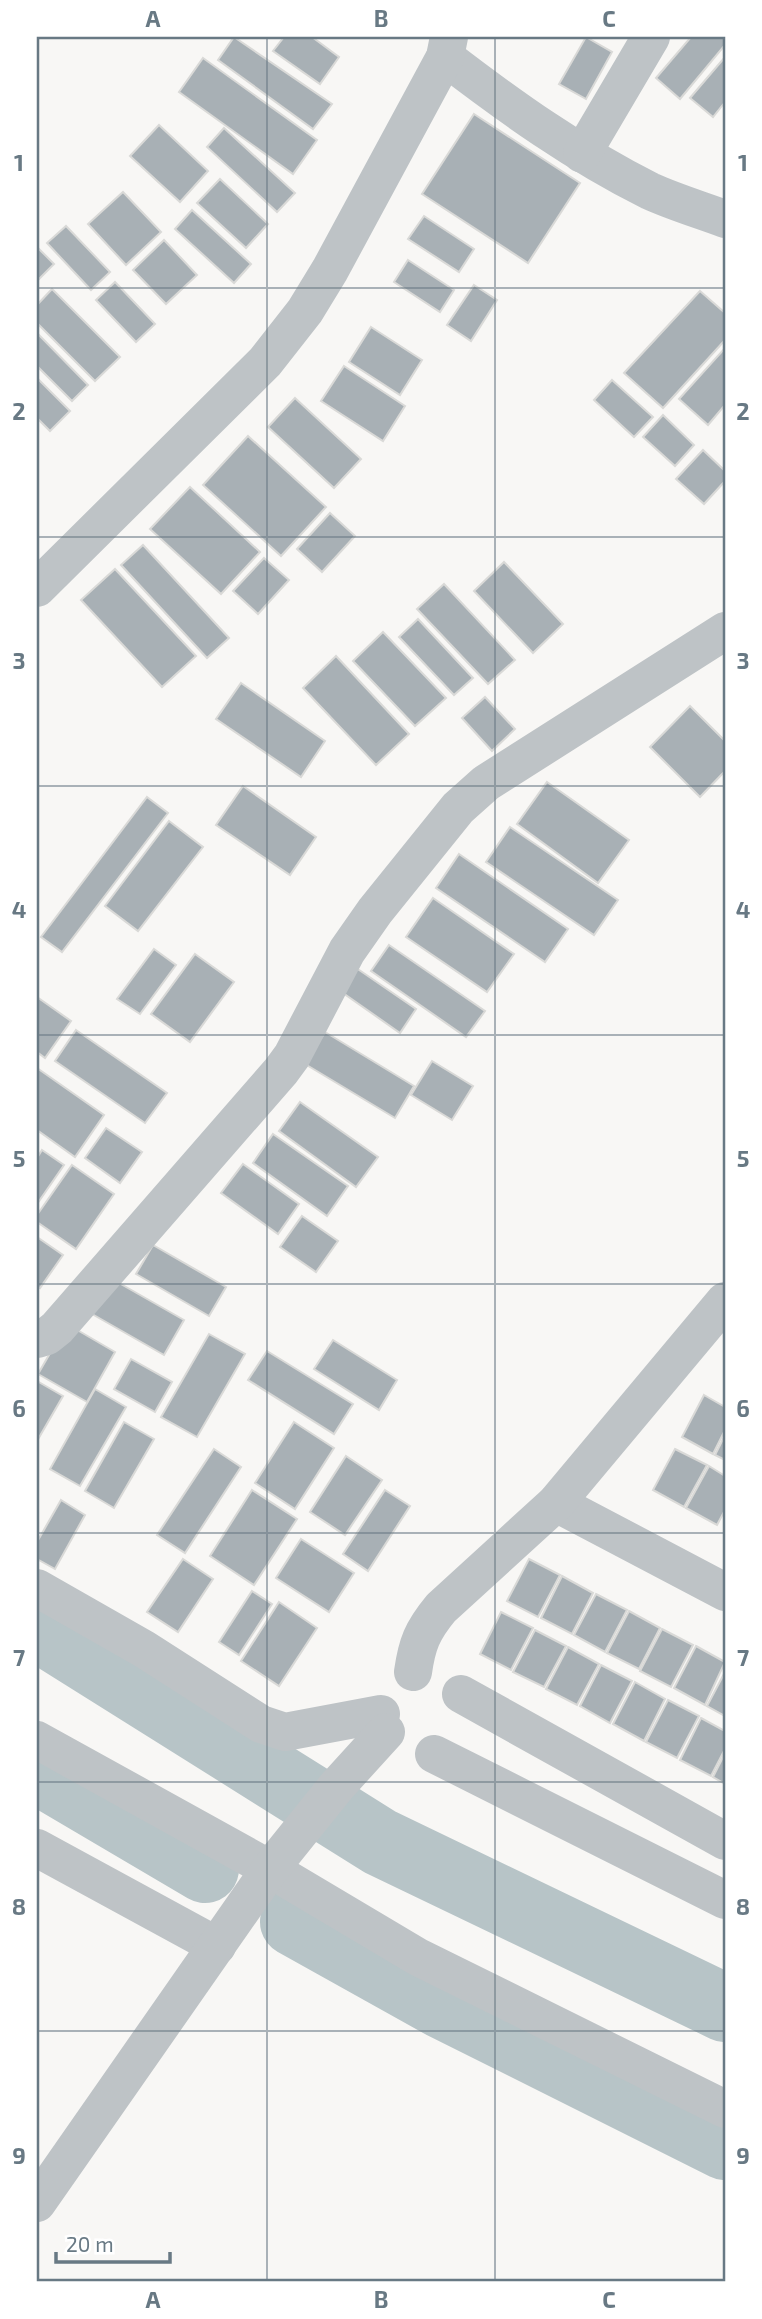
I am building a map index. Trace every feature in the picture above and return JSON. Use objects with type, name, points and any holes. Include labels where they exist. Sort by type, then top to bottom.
[{"type":"street","points":[[582,154],[651,37]]},
{"type":"street","points":[[37,587],[265,362],[289,332],[330,270],[447,47],[510,107],[582,154],[653,192],[725,219]]},
{"type":"street","points":[[37,1339],[47,1336],[57,1328],[281,1071],[292,1056],[347,951],[375,911],[458,808],[486,783],[725,631]]},
{"type":"street","points":[[413,1672],[417,1646],[426,1627],[441,1608],[556,1503],[717,1324]]},
{"type":"street","points":[[556,1503],[725,1592]]},
{"type":"street","points":[[37,1588],[144,1649],[261,1724],[275,1730],[285,1732],[384,1723]]},
{"type":"street","points":[[413,1672],[441,1674],[453,1683],[461,1694],[466,1718],[462,1731],[446,1749],[433,1754],[419,1755],[406,1751],[394,1743],[384,1723],[383,1699],[400,1678],[413,1672]]},
{"type":"street","points":[[461,1694],[725,1841]]},
{"type":"street","points":[[37,2203],[280,1856],[384,1723]]},
{"type":"street","points":[[37,1740],[280,1856],[418,1957],[725,2109]]},
{"type":"street","points":[[433,1754],[725,1900]]},
{"type":"street","points":[[37,1848],[217,1946]]},
{"type":"building","points":[[234,37],[332,104],[313,129],[218,60]]},
{"type":"building","points":[[284,37],[312,37],[339,57],[320,84],[273,51]]},
{"type":"building","points":[[586,37],[612,52],[586,99],[559,84]]},
{"type":"building","points":[[691,37],[725,37],[725,45],[680,99],[656,78]]},
{"type":"building","points":[[725,57],[725,102],[713,117],[690,98]]},
{"type":"building","points":[[203,58],[317,140],[293,174],[179,92]]},
{"type":"building","points":[[474,114],[580,183],[528,263],[422,194]]},
{"type":"building","points":[[159,125],[208,171],[180,202],[130,156]]},
{"type":"building","points":[[224,128],[295,193],[277,212],[207,147]]},
{"type":"building","points":[[220,179],[268,224],[246,248],[197,203]]},
{"type":"building","points":[[123,192],[161,232],[126,265],[88,224]]},
{"type":"building","points":[[192,210],[251,264],[234,283],[175,229]]},
{"type":"building","points":[[424,216],[474,249],[459,272],[408,239]]},
{"type":"building","points":[[66,226],[110,272],[91,290],[47,243]]},
{"type":"building","points":[[164,240],[197,275],[166,304],[133,270]]},
{"type":"building","points":[[37,247],[54,264],[37,281]]},
{"type":"building","points":[[408,260],[454,290],[440,312],[394,282]]},
{"type":"building","points":[[115,282],[155,324],[136,342],[96,300]]},
{"type":"building","points":[[474,285],[497,300],[471,341],[447,325]]},
{"type":"building","points":[[52,289],[120,357],[95,381],[37,323],[37,305]]},
{"type":"building","points":[[700,291],[725,313],[725,340],[663,408],[624,373]]},
{"type":"building","points":[[371,327],[422,360],[400,395],[349,362]]},
{"type":"building","points":[[37,333],[88,385],[72,401],[37,366]]},
{"type":"building","points":[[725,348],[725,405],[708,425],[679,399]]},
{"type":"building","points":[[344,366],[405,406],[383,441],[321,401]]},
{"type":"building","points":[[37,378],[70,411],[50,431],[37,418]]},
{"type":"building","points":[[612,380],[653,417],[634,437],[594,400]]},
{"type":"building","points":[[295,398],[361,459],[334,488],[268,427]]},
{"type":"building","points":[[663,415],[694,445],[675,466],[643,437]]},
{"type":"building","points":[[248,436],[326,507],[281,556],[203,485]]},
{"type":"building","points":[[703,450],[725,471],[725,481],[704,504],[676,479]]},
{"type":"building","points":[[190,487],[260,552],[221,594],[150,529]]},
{"type":"building","points":[[330,513],[355,536],[322,572],[297,549]]},
{"type":"building","points":[[143,545],[229,638],[207,658],[121,565]]},
{"type":"building","points":[[264,558],[289,580],[258,614],[233,591]]},
{"type":"building","points":[[504,562],[563,624],[533,653],[474,591]]},
{"type":"building","points":[[115,569],[196,656],[162,687],[81,600]]},
{"type":"building","points":[[444,584],[515,660],[488,684],[417,609]]},
{"type":"building","points":[[418,619],[473,678],[454,695],[399,637]]},
{"type":"building","points":[[383,632],[446,698],[415,726],[353,661]]},
{"type":"building","points":[[336,656],[409,734],[376,765],[303,688]]},
{"type":"building","points":[[241,683],[325,741],[301,777],[216,719]]},
{"type":"building","points":[[485,697],[515,729],[492,751],[462,718]]},
{"type":"building","points":[[690,706],[725,741],[725,771],[700,797],[650,747]]},
{"type":"building","points":[[547,782],[629,840],[598,883],[517,824]]},
{"type":"building","points":[[243,786],[316,837],[290,875],[216,825]]},
{"type":"building","points":[[147,797],[168,813],[62,952],[41,937]]},
{"type":"building","points":[[169,821],[203,847],[138,931],[105,906]]},
{"type":"building","points":[[510,827],[618,900],[594,935],[486,862]]},
{"type":"building","points":[[459,854],[568,929],[545,962],[436,888]]},
{"type":"building","points":[[433,898],[514,954],[487,992],[406,937]]},
{"type":"building","points":[[389,945],[485,1011],[466,1037],[371,971]]},
{"type":"building","points":[[154,949],[176,965],[140,1014],[117,999]]},
{"type":"building","points":[[195,954],[234,982],[190,1042],[151,1014]]},
{"type":"building","points":[[349,963],[416,1009],[400,1033],[333,986]]},
{"type":"building","points":[[37,997],[71,1021],[45,1058],[37,1052]]},
{"type":"building","points":[[76,1030],[167,1093],[145,1123],[55,1061]]},
{"type":"building","points":[[325,1032],[414,1086],[395,1118],[305,1064]]},
{"type":"building","points":[[432,1061],[473,1086],[452,1120],[411,1095]]},
{"type":"building","points":[[37,1068],[104,1115],[75,1157],[37,1130]]},
{"type":"building","points":[[300,1102],[378,1157],[356,1187],[279,1131]]},
{"type":"building","points":[[106,1128],[142,1152],[120,1183],[85,1158]]},
{"type":"building","points":[[273,1134],[348,1186],[327,1216],[253,1163]]},
{"type":"building","points":[[42,1150],[64,1165],[37,1204],[37,1158]]},
{"type":"building","points":[[243,1164],[299,1204],[278,1234],[221,1193]]},
{"type":"building","points":[[72,1165],[114,1194],[76,1249],[37,1222],[37,1215]]},
{"type":"building","points":[[302,1216],[338,1241],[316,1272],[280,1247]]},
{"type":"building","points":[[37,1237],[63,1255],[40,1288],[37,1286]]},
{"type":"building","points":[[153,1245],[226,1287],[209,1316],[136,1274]]},
{"type":"building","points":[[112,1279],[184,1320],[164,1355],[92,1314]]},
{"type":"building","points":[[67,1324],[115,1352],[87,1402],[38,1374]]},
{"type":"building","points":[[209,1334],[245,1354],[197,1437],[161,1417]]},
{"type":"building","points":[[333,1340],[397,1380],[379,1410],[314,1369]]},
{"type":"building","points":[[267,1351],[353,1404],[334,1434],[248,1380]]},
{"type":"building","points":[[131,1359],[172,1382],[155,1412],[114,1389]]},
{"type":"building","points":[[37,1381],[63,1396],[37,1441]]},
{"type":"building","points":[[95,1389],[126,1407],[80,1486],[50,1469]]},
{"type":"building","points":[[704,1395],[725,1407],[725,1430],[713,1454],[682,1437]]},
{"type":"building","points":[[124,1422],[154,1439],[114,1508],[85,1491]]},
{"type":"building","points":[[294,1422],[334,1448],[295,1509],[255,1483]]},
{"type":"building","points":[[725,1435],[725,1460],[715,1455]]},
{"type":"building","points":[[214,1449],[241,1467],[185,1553],[157,1535]]},
{"type":"building","points":[[675,1449],[707,1465],[684,1507],[653,1490]]},
{"type":"building","points":[[346,1456],[382,1480],[345,1535],[310,1512]]},
{"type":"building","points":[[709,1466],[725,1476],[725,1510],[717,1525],[686,1508]]},
{"type":"building","points":[[252,1490],[297,1519],[254,1585],[210,1556]]},
{"type":"building","points":[[385,1490],[410,1506],[368,1571],[343,1554]]},
{"type":"building","points":[[61,1500],[85,1515],[55,1569],[37,1559],[37,1542]]},
{"type":"building","points":[[301,1539],[354,1573],[329,1612],[276,1578]]},
{"type":"building","points":[[183,1559],[213,1579],[178,1632],[147,1612]]},
{"type":"building","points":[[529,1559],[560,1575],[538,1617],[507,1601]]},
{"type":"building","points":[[562,1576],[593,1593],[572,1634],[541,1618]]},
{"type":"building","points":[[252,1591],[272,1604],[239,1655],[219,1642]]},
{"type":"building","points":[[596,1594],[627,1610],[605,1652],[574,1635]]},
{"type":"building","points":[[279,1602],[317,1628],[279,1686],[241,1661]]},
{"type":"building","points":[[629,1611],[660,1628],[639,1669],[607,1653]]},
{"type":"building","points":[[501,1612],[533,1628],[511,1670],[480,1654]]},
{"type":"building","points":[[662,1629],[693,1645],[671,1687],[640,1671]]},
{"type":"building","points":[[535,1630],[566,1646],[544,1687],[513,1672]]},
{"type":"building","points":[[696,1646],[725,1662],[705,1705],[674,1688]]},
{"type":"building","points":[[568,1647],[599,1664],[577,1705],[546,1689]]},
{"type":"building","points":[[601,1665],[632,1681],[610,1723],[580,1706]]},
{"type":"building","points":[[725,1672],[725,1716],[707,1706]]},
{"type":"building","points":[[635,1682],[665,1699],[644,1741],[613,1724]]},
{"type":"building","points":[[668,1700],[699,1716],[677,1758],[646,1742]]},
{"type":"building","points":[[701,1718],[725,1731],[725,1749],[711,1776],[680,1760]]},
{"type":"building","points":[[725,1753],[725,1784],[713,1777]]},
{"type":"waterway","points":[[37,1627],[380,1842],[725,2008]]},
{"type":"waterway","points":[[37,1770],[205,1869]]},
{"type":"waterway","points":[[294,1922],[441,2004],[725,2146]]}]
